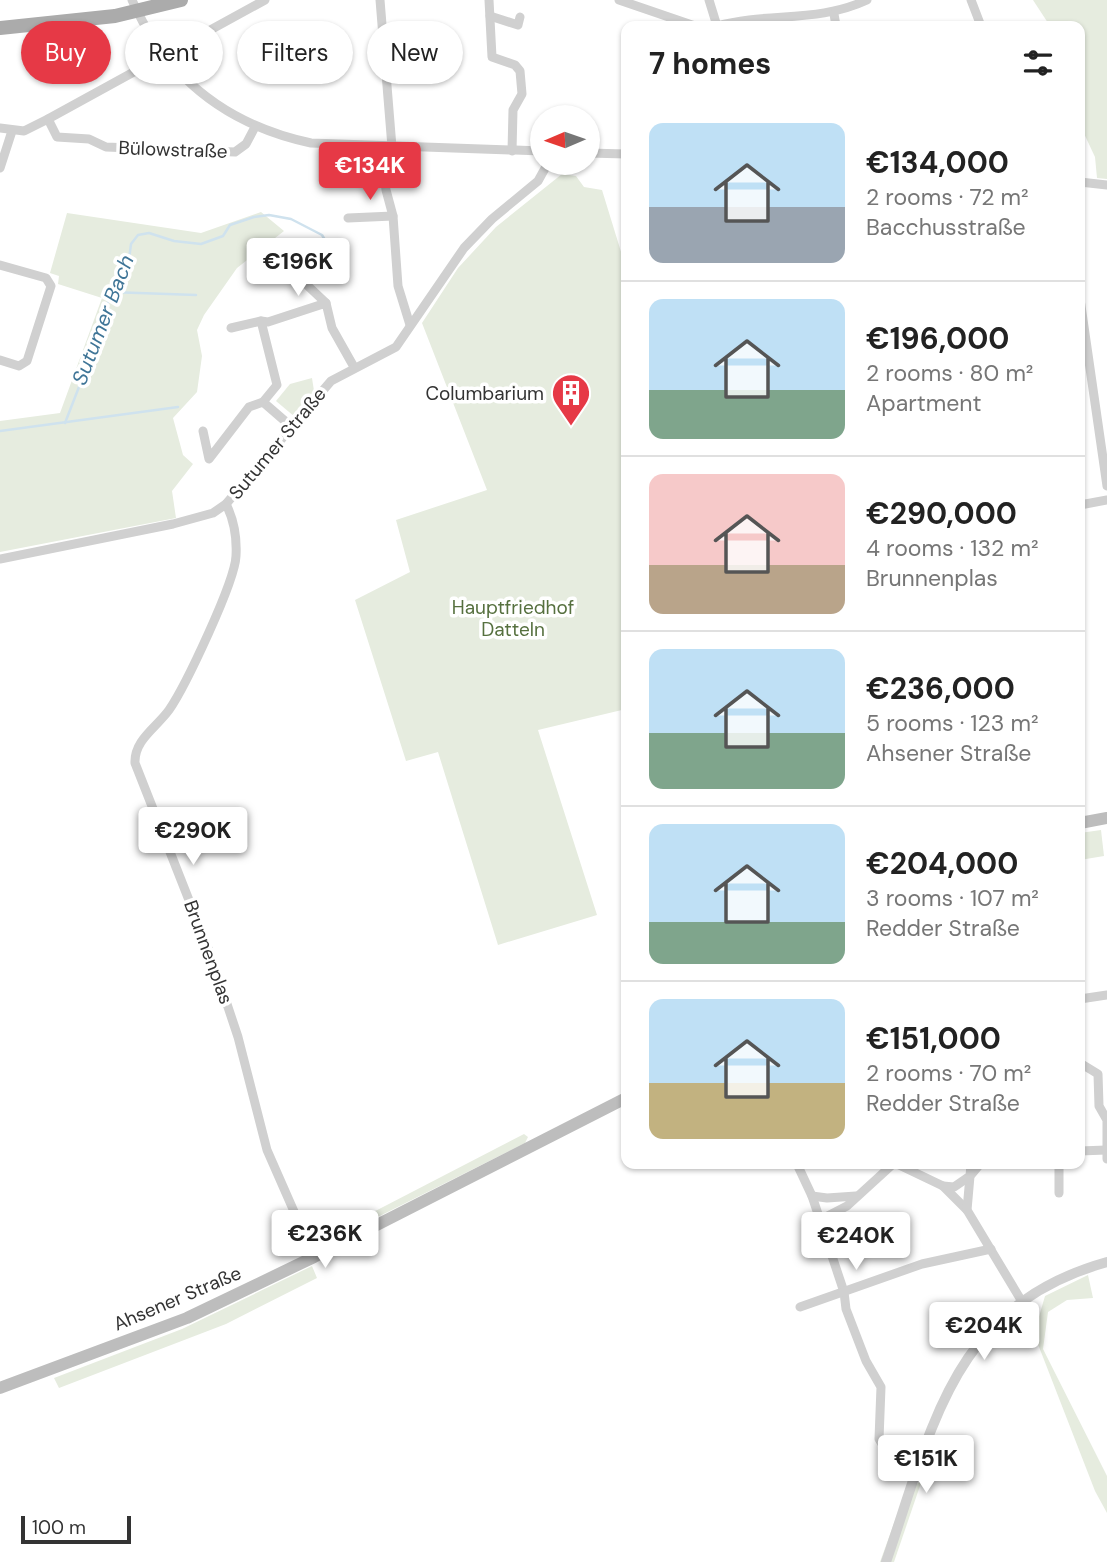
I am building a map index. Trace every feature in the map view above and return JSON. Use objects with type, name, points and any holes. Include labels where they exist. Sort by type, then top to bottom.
[{"type":"main road","points":[[0,28],[181,0]]},
{"type":"main road","points":[[1085,822],[1107,818]]},
{"type":"main road","name":"Ahsener Straße","points":[[0,1388],[187,1318],[314,1257],[621,1101]]},
{"type":"street","points":[[223,22],[265,0]]},
{"type":"street","points":[[380,0],[381,21]]},
{"type":"street","points":[[489,0],[492,57],[515,65],[520,71],[522,94],[513,110],[512,151]]},
{"type":"street","points":[[619,0],[680,21]]},
{"type":"street","points":[[709,0],[715,21]]},
{"type":"street","points":[[747,21],[834,14],[867,0]]},
{"type":"street","points":[[971,0],[979,21]]},
{"type":"street","points":[[135,5],[142,21]]},
{"type":"street","points":[[834,14],[835,21]]},
{"type":"street","points":[[490,16],[519,21]]},
{"type":"street","points":[[0,128],[24,131],[125,76]]},
{"type":"street","points":[[194,84],[211,100],[255,127],[311,143],[530,151]]},
{"type":"street","points":[[386,84],[392,147],[383,163],[393,216],[398,286],[410,325]]},
{"type":"street","name":"Bülowstraße","points":[[48,120],[57,137],[89,139],[106,147],[209,151],[239,150],[255,127]]},
{"type":"street","points":[[0,168],[12,131]]},
{"type":"street","points":[[600,153],[621,154]]},
{"type":"street","name":"Sutumer Straße","points":[[0,559],[173,524],[213,513],[226,503],[293,428],[318,393],[354,367],[396,347],[473,237],[538,181],[541,175]]},
{"type":"street","points":[[1085,183],[1107,185]]},
{"type":"street","points":[[348,218],[393,216]]},
{"type":"street","points":[[0,265],[46,278],[51,286],[27,361],[19,366],[0,360]]},
{"type":"street","points":[[292,271],[326,303],[332,328],[354,367]]},
{"type":"street","points":[[231,328],[261,321],[268,322],[326,303]]},
{"type":"street","points":[[203,431],[209,458],[248,407],[263,402],[277,385],[261,321]]},
{"type":"street","points":[[1085,334],[1107,486]]},
{"type":"street","points":[[263,402],[293,428]]},
{"type":"street","points":[[1085,504],[1107,500]]},
{"type":"street","name":"Brunnenplas","points":[[226,503],[234,520],[236,558],[228,587],[175,701],[136,747],[135,763],[211,956],[239,1037],[267,1150],[314,1257]]},
{"type":"street","points":[[1085,998],[1107,995]]},
{"type":"street","points":[[1085,1066],[1098,1074],[1099,1106],[1107,1120],[1106,1155],[1085,1152]]},
{"type":"street","points":[[800,1169],[813,1196],[818,1221],[844,1292],[846,1309],[866,1361],[881,1387],[879,1439],[882,1444]]},
{"type":"street","points":[[818,1221],[847,1206],[889,1169]]},
{"type":"street","points":[[906,1169],[943,1186],[954,1187],[970,1177],[976,1169]]},
{"type":"street","points":[[967,1210],[971,1169]]},
{"type":"street","points":[[1059,1169],[1059,1193]]},
{"type":"street","points":[[943,1186],[967,1210],[1021,1300]]},
{"type":"street","points":[[813,1196],[856,1196]]},
{"type":"street","points":[[800,1307],[922,1264],[991,1248]]},
{"type":"street","points":[[886,1562],[950,1388],[990,1327],[1021,1300],[1060,1277],[1107,1262]]},
{"type":"green space","points":[[1033,0],[1107,0],[1107,179],[1097,178],[1095,157],[1085,136],[1085,21],[1047,21]]},
{"type":"green space","name":"Hauptfriedhof Datteln","points":[[561,175],[576,176],[584,187],[602,190],[621,252],[621,710],[538,730],[597,915],[498,945],[438,752],[406,761],[355,600],[410,572],[396,520],[487,490],[422,323],[458,268],[496,227]]},
{"type":"green space","points":[[261,212],[284,231],[237,268],[204,315],[197,330],[202,356],[197,392],[173,418],[183,455],[193,464],[172,491],[176,518],[0,552],[0,421],[60,413],[102,298],[58,284],[59,276],[50,273],[67,213],[201,233]]},
{"type":"green space","points":[[312,378],[314,391],[295,417],[276,401],[290,384]]},
{"type":"green space","points":[[1101,830],[1104,856],[1085,859],[1085,832]]},
{"type":"green space","points":[[524,1134],[528,1137],[525,1143],[332,1240],[329,1235]]},
{"type":"green space","points":[[312,1266],[317,1278],[226,1324],[59,1388],[54,1378],[182,1329]]},
{"type":"green space","points":[[1088,1275],[1093,1298],[1067,1300],[1048,1312],[1043,1349],[1107,1476],[1107,1513],[1095,1491],[1034,1334],[1045,1296]]},
{"type":"green space","points":[[922,1480],[894,1562],[880,1562],[905,1493]]},
{"type":"waterway","name":"Sutumer Bach","points":[[65,423],[98,338],[114,280],[128,267],[131,244],[138,235],[149,233],[174,241],[201,244],[223,236],[230,225],[269,215],[291,219],[322,235],[337,260]]},
{"type":"waterway","points":[[110,292],[196,295]]},
{"type":"waterway","name":"Sutumer Bach","points":[[0,431],[178,407]]},
{"type":"place","name":"Columbarium","points":[[571,427]]}]
